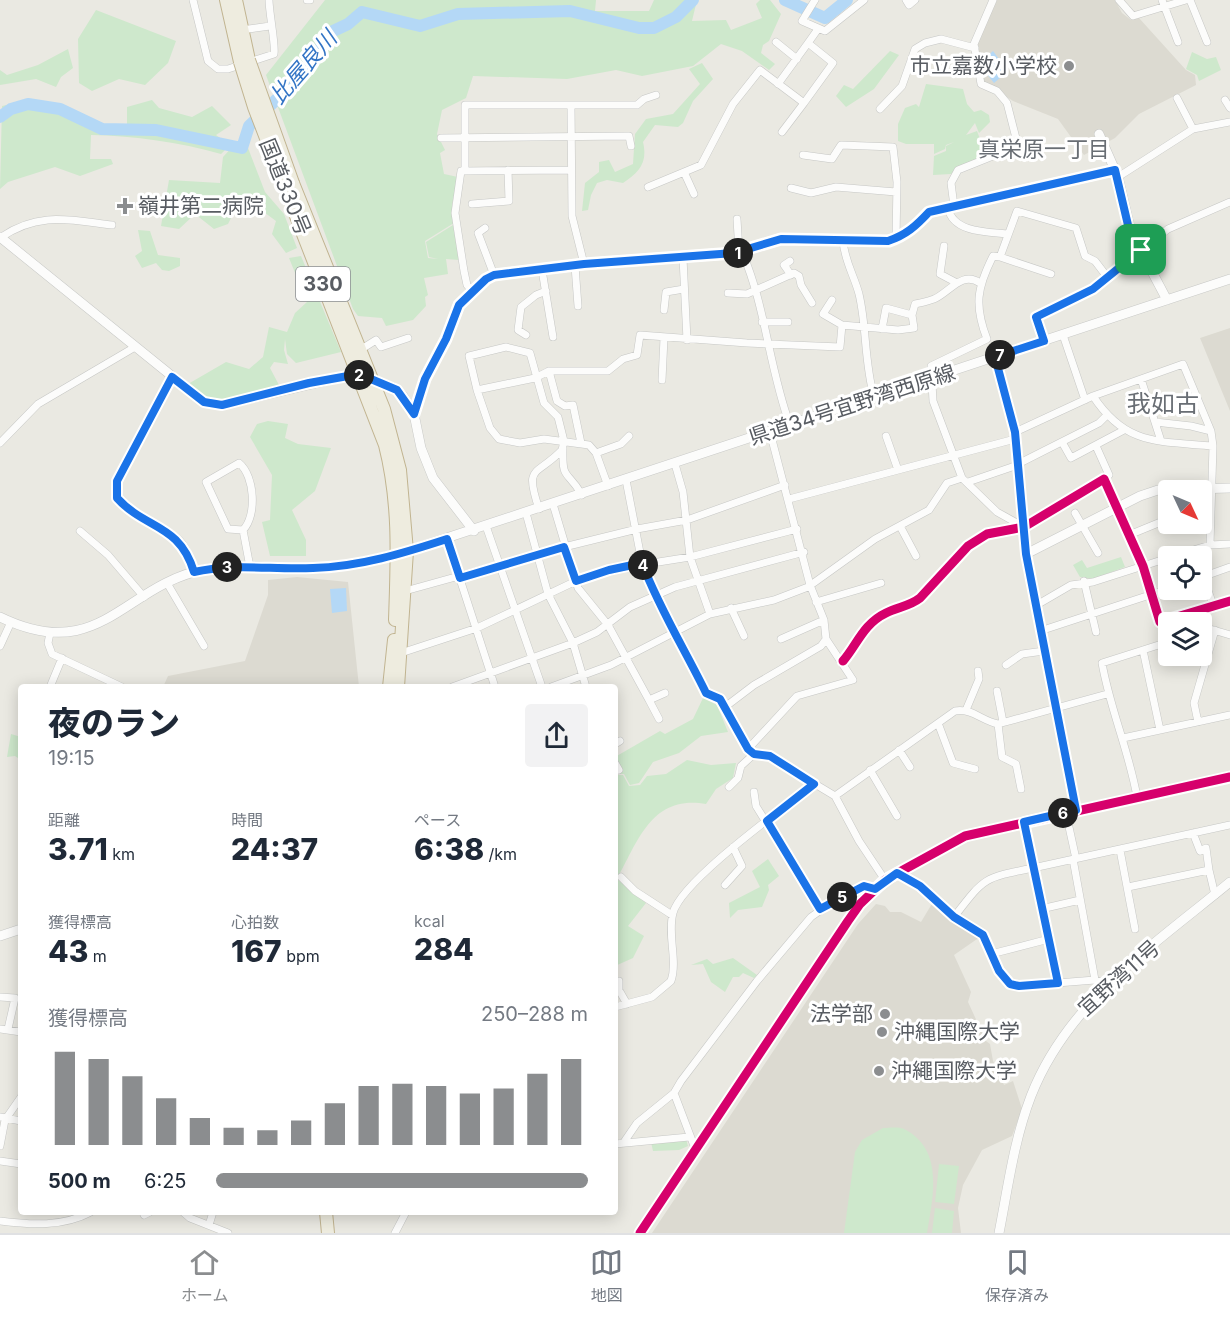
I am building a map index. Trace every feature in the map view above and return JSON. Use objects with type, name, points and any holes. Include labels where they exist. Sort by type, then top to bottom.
[{"type":"highway","name":"国道330号","points":[[226,0],[244,61],[380,429],[390,465],[403,553],[389,684]]},
{"type":"highway","name":"国道330号","points":[[236,0],[244,61]]},
{"type":"highway","name":"国道330号","points":[[290,188],[372,379],[389,423],[400,470],[405,591],[398,684]]},
{"type":"highway","points":[[326,1215],[328,1233]]},
{"type":"street","points":[[193,0],[208,62],[218,69],[228,69],[274,54],[276,48],[270,26],[269,0]]},
{"type":"street","points":[[811,3],[802,21],[825,31],[864,0]]},
{"type":"street","points":[[906,0],[909,5],[915,0]]},
{"type":"street","points":[[993,0],[975,48],[981,84],[997,91],[1007,103],[1018,146],[958,170],[951,183],[950,214],[958,224],[971,229],[1008,234]]},
{"type":"street","points":[[1119,0],[1133,16],[1163,3],[1188,0],[1207,42]]},
{"type":"street","points":[[1163,3],[1178,42]]},
{"type":"street","points":[[241,30],[270,26]]},
{"type":"street","points":[[778,84],[818,29]]},
{"type":"street","points":[[880,109],[902,86],[915,49],[925,43],[941,39],[975,48]]},
{"type":"street","points":[[776,42],[796,59]]},
{"type":"street","points":[[782,132],[833,63],[808,43]]},
{"type":"street","points":[[648,187],[701,165],[733,104],[760,70],[804,103]]},
{"type":"street","points":[[571,170],[465,171],[465,105],[637,105],[644,99],[656,95]]},
{"type":"street","points":[[1177,98],[1193,129]]},
{"type":"street","points":[[1225,100],[1230,108]]},
{"type":"street","points":[[572,106],[572,216],[584,264]]},
{"type":"street","points":[[414,414],[425,379],[446,339],[452,318],[459,305],[486,279],[494,275],[584,264],[741,252],[781,239],[888,241],[896,239],[915,227],[929,212],[1116,174],[1193,129],[1230,122]]},
{"type":"street","points":[[1099,134],[1116,174],[1128,225],[1167,300]]},
{"type":"street","points":[[441,138],[629,136],[631,146]]},
{"type":"street","points":[[803,155],[832,159],[841,145],[893,147],[896,239]]},
{"type":"street","points":[[472,204],[509,201],[508,170]]},
{"type":"street","points":[[460,171],[455,213],[467,285],[473,292]]},
{"type":"street","points":[[684,172],[694,194]]},
{"type":"street","points":[[791,188],[811,193],[836,187],[896,192]]},
{"type":"street","points":[[1044,341],[1036,317],[1093,289],[1168,230],[1230,202]]},
{"type":"street","points":[[1000,257],[1017,211],[1076,228],[1085,256],[1095,261],[1108,278]]},
{"type":"street","points":[[112,225],[46,218],[33,221],[0,237],[204,402],[222,405],[309,383],[359,374],[397,390],[414,414],[426,464],[445,496],[474,531]]},
{"type":"street","points":[[737,219],[741,252],[757,290],[762,322],[790,425]]},
{"type":"street","points":[[485,228],[478,233],[494,275]]},
{"type":"street","points":[[843,240],[844,256],[859,294],[866,365],[874,397]]},
{"type":"street","points":[[944,246],[940,274],[957,283]]},
{"type":"street","points":[[1024,527],[997,512],[965,480],[933,401],[931,379],[933,365],[987,339],[979,318],[980,283],[993,256],[1051,274]]},
{"type":"street","points":[[683,258],[687,340]]},
{"type":"street","points":[[790,261],[784,265],[791,275]]},
{"type":"street","points":[[575,266],[578,306]]},
{"type":"street","points":[[542,270],[553,337]]},
{"type":"street","points":[[728,293],[747,294],[794,273],[799,276],[801,285],[812,303]]},
{"type":"street","points":[[832,300],[823,314],[842,325],[882,329],[914,328],[912,315],[915,304],[935,298],[962,280],[974,279],[980,283]]},
{"type":"street","name":"県道34号宜野湾西原線","points":[[0,617],[50,633],[91,627],[167,583],[194,572],[218,567],[324,568],[403,553],[1230,279]]},
{"type":"street","points":[[663,310],[666,292],[684,289]]},
{"type":"street","points":[[526,335],[518,330],[521,307],[537,294],[546,291]]},
{"type":"street","points":[[882,329],[886,308],[912,315]]},
{"type":"street","points":[[762,322],[788,322]]},
{"type":"street","points":[[477,390],[535,378],[549,371],[608,371],[623,359],[637,355],[640,335],[768,345],[840,347],[842,325]]},
{"type":"street","points":[[1063,335],[1089,398],[1106,416],[1124,430],[1138,437],[1213,446]]},
{"type":"street","points":[[360,350],[376,340],[381,347],[408,338]]},
{"type":"street","points":[[662,380],[664,338]]},
{"type":"street","points":[[0,443],[38,404],[135,347]]},
{"type":"street","points":[[582,495],[564,472],[561,463],[564,443],[558,417],[544,403],[535,378],[530,353],[507,347],[469,356],[477,390],[490,428],[499,439],[528,444],[544,439],[564,443],[589,445],[596,453],[608,486]]},
{"type":"street","points":[[995,357],[1015,435],[1026,554],[1076,810]]},
{"type":"street","points":[[789,500],[898,471],[1015,435],[1089,398],[1183,364],[1204,410],[1210,431],[1213,446],[1212,487],[1230,488]]},
{"type":"street","points":[[549,371],[557,401],[565,406],[573,405],[581,443]]},
{"type":"street","points":[[172,377],[117,481],[115,489],[117,498],[132,512],[182,543],[194,572]]},
{"type":"street","points":[[1141,379],[1161,441]]},
{"type":"street","points":[[560,684],[625,658],[710,614],[780,598],[810,585],[875,539],[929,510],[947,483],[965,480],[1017,464],[1099,423],[1106,416]]},
{"type":"street","points":[[1155,422],[1191,426],[1210,431]]},
{"type":"street","points":[[1062,442],[1071,458],[1124,430]]},
{"type":"street","points":[[729,787],[738,778],[741,766],[751,752],[797,696],[853,680],[843,661],[826,639],[824,621],[810,585],[804,552],[770,432]]},
{"type":"street","points":[[596,453],[621,444],[629,436]]},
{"type":"street","points":[[886,436],[898,471]]},
{"type":"street","points":[[539,509],[531,485],[532,477],[538,467],[558,454],[564,443]]},
{"type":"street","points":[[843,661],[861,634],[884,613],[912,604],[920,598],[968,546],[987,534],[1024,527],[1109,475],[1096,446]]},
{"type":"street","points":[[239,463],[252,485],[250,516],[248,525],[243,530],[228,528],[206,482],[239,463]]},
{"type":"street","points":[[675,464],[683,492],[690,557],[696,580],[710,614]]},
{"type":"street","points":[[1104,479],[1143,566],[1160,622],[1230,601]]},
{"type":"street","points":[[626,480],[642,563],[655,597],[706,693],[720,699],[751,752],[770,756],[835,796],[855,834],[885,880]]},
{"type":"street","points":[[405,591],[460,578],[564,547],[637,529],[687,520],[785,485]]},
{"type":"street","points":[[1026,554],[1116,506],[1158,490]]},
{"type":"street","points":[[553,504],[576,581],[586,600],[608,625],[658,719]]},
{"type":"street","points":[[997,512],[1001,530]]},
{"type":"street","points":[[526,513],[548,594],[573,644],[586,684]]},
{"type":"street","points":[[1075,513],[1098,553]]},
{"type":"street","points":[[1129,535],[1158,523]]},
{"type":"street","points":[[486,526],[541,684]]},
{"type":"street","points":[[900,526],[916,556]]},
{"type":"street","points":[[401,653],[477,628],[576,581],[609,570],[690,557],[796,529]]},
{"type":"street","points":[[243,530],[250,567]]},
{"type":"street","points":[[80,531],[108,555],[144,597]]},
{"type":"street","points":[[1210,534],[1210,545],[1230,544]]},
{"type":"street","points":[[447,539],[494,684]]},
{"type":"street","points":[[460,684],[573,644],[608,625],[630,607],[696,580],[804,552]]},
{"type":"street","points":[[1035,606],[1071,585],[1084,581],[1092,582],[1158,561]]},
{"type":"street","points":[[1212,573],[1230,567]]},
{"type":"street","points":[[1084,581],[1096,632]]},
{"type":"street","points":[[167,583],[204,646]]},
{"type":"street","points":[[816,602],[881,583]]},
{"type":"street","points":[[1040,631],[1158,593]]},
{"type":"street","points":[[1211,600],[1213,605]]},
{"type":"street","points":[[731,608],[744,636]]},
{"type":"street","points":[[781,639],[824,621]]},
{"type":"street","points":[[0,646],[10,622]]},
{"type":"street","points":[[1212,630],[1230,635]]},
{"type":"street","points":[[1198,722],[1194,703],[1215,630]]},
{"type":"street","points":[[50,633],[49,650],[117,684]]},
{"type":"street","points":[[725,707],[753,685],[821,645],[826,639]]},
{"type":"street","points":[[1137,797],[1123,738],[1107,694],[1102,663],[1158,645]]},
{"type":"street","points":[[1143,650],[1160,730]]},
{"type":"street","points":[[1006,665],[1022,654],[1044,651]]},
{"type":"street","points":[[51,684],[62,658]]},
{"type":"street","points":[[966,710],[979,679],[978,671]]},
{"type":"street","points":[[997,691],[1002,757],[1016,764],[1021,789]]},
{"type":"street","points":[[649,700],[665,693]]},
{"type":"street","points":[[835,796],[955,711],[966,710],[985,721],[1000,723],[1055,706],[1107,694]]},
{"type":"street","points":[[1123,738],[1230,715]]},
{"type":"street","points":[[938,723],[953,763],[975,769]]},
{"type":"street","points":[[898,750],[910,767]]},
{"type":"street","points":[[870,770],[897,816]]},
{"type":"street","points":[[640,1233],[848,921],[885,880],[965,836],[1230,777]]},
{"type":"street","points":[[618,1006],[652,997],[671,981],[672,915],[675,907],[700,878],[733,847],[814,784]]},
{"type":"street","points":[[754,792],[756,806],[820,909]]},
{"type":"street","points":[[1024,822],[1058,983]]},
{"type":"street","points":[[954,917],[979,884],[993,876],[1230,825]]},
{"type":"street","points":[[1069,827],[1095,980]]},
{"type":"street","points":[[1193,833],[1200,851],[1206,849],[1215,895]]},
{"type":"street","points":[[725,885],[742,866],[733,847]]},
{"type":"street","points":[[1120,850],[1135,929]]},
{"type":"street","points":[[1128,887],[1209,870]]},
{"type":"street","points":[[897,873],[920,886],[954,917],[983,935],[999,971],[1010,984],[1019,986],[1095,980],[1108,984]]},
{"type":"street","points":[[621,877],[635,891],[672,915]]},
{"type":"street","name":"宜野湾11号","points":[[999,1233],[1015,1146],[1031,1095],[1067,1029],[1108,984],[1230,882]]},
{"type":"street","points":[[624,1142],[637,1123],[674,1093],[711,1040],[725,1025],[763,973],[820,909],[864,886],[875,889]]},
{"type":"street","points":[[1041,909],[1080,900]]},
{"type":"street","points":[[0,936],[18,930]]},
{"type":"street","points":[[991,954],[1048,939]]},
{"type":"street","points":[[619,981],[619,990],[627,1004]]},
{"type":"street","points":[[0,998],[18,999],[4,1029]]},
{"type":"street","points":[[674,1093],[696,1151]]},
{"type":"street","points":[[0,1146],[4,1117],[18,1101]]},
{"type":"street","points":[[618,1143],[689,1137]]},
{"type":"street","points":[[0,1161],[18,1164]]},
{"type":"street","points":[[0,1221],[61,1223],[75,1221],[86,1215]]},
{"type":"street","points":[[186,1215],[228,1233]]},
{"type":"street","points":[[208,1225],[212,1215]]},
{"type":"street","points":[[395,1233],[404,1215]]},
{"type":"shaded area","points":[[997,0],[1115,0],[1122,13],[1131,20],[1139,18],[1186,70],[1195,75],[1196,85],[1139,114],[1115,138],[1084,155],[1058,119],[1013,101],[983,81],[977,44]]},
{"type":"shaded area","points":[[1230,328],[1230,411],[1200,338]]},
{"type":"shaded area","points":[[297,577],[348,582],[359,684],[164,684],[168,676],[245,661],[268,595],[268,580]]},
{"type":"shaded area","name":"沖繩国際大学","points":[[933,902],[954,923],[980,937],[954,955],[971,992],[968,1002],[986,1041],[990,1044],[993,1061],[1004,1085],[1013,1081],[1022,1109],[1012,1136],[982,1150],[963,1185],[958,1208],[961,1233],[652,1233],[858,924],[876,904],[885,906],[890,912],[901,912],[921,922]]},
{"type":"green space","points":[[325,0],[596,0],[595,11],[649,11],[654,0],[697,0],[692,21],[726,20],[731,30],[762,18],[756,4],[760,0],[770,0],[781,14],[769,41],[763,45],[761,53],[775,64],[769,70],[742,51],[721,44],[693,66],[642,76],[616,70],[567,79],[473,76],[466,98],[442,110],[437,134],[445,150],[440,153],[444,174],[458,177],[452,205],[454,223],[425,241],[428,258],[438,259],[429,257],[426,242],[453,225],[459,260],[446,259],[448,274],[424,278],[428,295],[425,297],[426,306],[413,320],[386,326],[382,318],[358,316],[353,309],[266,75]]},
{"type":"green space","points":[[96,10],[176,41],[168,63],[145,85],[119,79],[92,91],[79,83],[78,39]]},
{"type":"green space","points":[[68,49],[73,68],[61,77],[56,87],[36,79],[0,85],[0,70],[7,75],[38,65]]},
{"type":"green space","points":[[890,51],[899,55],[874,89],[846,107],[836,96],[844,85],[853,89]]},
{"type":"green space","points":[[1192,52],[1207,59],[1216,57],[1221,70],[1199,81],[1197,75],[1186,69]]},
{"type":"green space","points":[[702,63],[713,79],[693,101],[683,123],[678,127],[655,125],[643,142],[644,156],[638,171],[623,183],[607,180],[597,183],[591,195],[588,210],[582,211],[585,183],[599,172],[599,162],[609,160],[615,172],[633,164],[635,134],[646,119],[673,114],[700,84],[689,69]]},
{"type":"green space","points":[[926,84],[963,89],[967,104],[974,112],[981,110],[989,115],[990,122],[979,133],[975,123],[966,135],[977,131],[986,155],[956,168],[951,174],[933,175],[934,156],[946,151],[946,146],[954,142],[946,145],[945,149],[934,154],[934,144],[906,144],[898,141],[898,124],[905,108],[916,104],[919,107]]},
{"type":"green space","points":[[152,100],[159,108],[192,117],[212,106],[231,125],[216,135],[230,145],[221,154],[157,140],[91,135],[90,159],[111,159],[113,164],[80,176],[55,167],[8,182],[0,189],[2,106],[25,101],[75,112],[98,125],[127,125],[127,107]]},
{"type":"green space","points":[[235,144],[248,148],[265,192],[284,214],[297,248],[286,253],[272,234],[276,221],[242,196],[228,224],[214,229],[195,214],[179,229],[161,226],[169,180],[220,183],[223,157]]},
{"type":"green space","points":[[138,230],[150,231],[158,255],[180,258],[180,266],[169,271],[162,270],[156,263],[142,268],[135,256],[142,251]]},
{"type":"green space","points":[[301,256],[341,352],[296,363],[287,354],[285,339],[284,350],[288,364],[274,362],[270,368],[279,385],[231,399],[220,400],[199,393],[188,384],[226,362],[249,369],[263,357],[269,327],[287,332],[295,313],[307,302],[289,258]]},
{"type":"green space","points":[[268,421],[288,424],[285,438],[298,444],[331,448],[315,491],[292,510],[306,540],[306,556],[270,556],[262,522],[270,520],[272,475],[250,437],[257,424]]},
{"type":"green space","points":[[1121,557],[1125,567],[1093,579],[1080,577],[1073,565],[1082,560],[1087,568]]},
{"type":"green space","points":[[703,698],[717,705],[728,732],[701,736],[679,753],[653,762],[639,783],[630,785],[624,774],[618,774],[618,755],[660,731],[665,734],[693,719]]},
{"type":"green space","points":[[11,734],[18,736],[18,758],[7,757]]},
{"type":"green space","points":[[687,760],[711,765],[736,763],[733,778],[716,789],[706,804],[688,803],[672,806],[660,813],[641,835],[618,877],[618,775],[623,775],[629,786],[640,785],[647,776],[666,774]]},
{"type":"green space","points":[[768,859],[779,876],[768,885],[769,890],[762,907],[738,910],[730,918],[729,903],[760,887],[752,871]]},
{"type":"green space","points":[[618,880],[646,903],[628,926],[644,936],[633,958],[618,965]]},
{"type":"green space","points":[[733,958],[757,975],[754,978],[743,973],[739,977],[733,977],[725,992],[711,982],[703,964],[691,965],[707,959],[713,964]]},
{"type":"green space","points":[[883,1128],[906,1130],[918,1139],[926,1150],[933,1176],[932,1205],[927,1233],[844,1233],[855,1152],[862,1140]]},
{"type":"green space","points":[[686,1139],[688,1146],[679,1150],[653,1151],[651,1142]]},
{"type":"green space","points":[[939,1164],[959,1166],[954,1204],[935,1202]]},
{"type":"green space","points":[[935,1208],[954,1211],[952,1233],[932,1233]]},
{"type":"water","points":[[993,51],[1008,71],[994,83],[986,73],[990,69],[983,60]]},
{"type":"water","points":[[346,588],[347,611],[332,613],[330,589]]},
{"type":"waterway","name":"比屋良川","points":[[0,117],[11,109],[28,104],[60,109],[102,129],[156,130],[242,148],[249,126],[308,69],[329,33],[348,24],[362,12],[420,26],[458,14],[570,11],[639,28],[654,28],[676,17],[693,0]]},
{"type":"waterway","name":"比屋良川","points":[[785,0],[825,18],[847,0]]},
{"type":"cycle path","points":[[414,414],[425,379],[446,339],[459,305],[486,279],[494,275],[584,264],[734,253],[781,239],[889,241],[901,236],[929,212],[1115,170]]},
{"type":"cycle path","points":[[843,661],[872,623],[886,613],[920,598],[968,546],[987,534],[1024,527],[1104,479],[1143,566],[1160,622],[1230,601]]},
{"type":"cycle path","points":[[640,1233],[848,921],[860,904],[885,880],[965,836],[1230,777]]},
{"type":"place","name":"市立嘉数小学校","points":[[1069,66]]},
{"type":"place","name":"嶺井第二病院","points":[[125,206]]},
{"type":"place","name":"法学部","points":[[885,1014]]},
{"type":"place","name":"沖縄国際大学","points":[[882,1032]]},
{"type":"place","name":"沖繩国際大学","points":[[879,1071]]},
{"type":"district","name":"真栄原一丁目","points":[[1044,149]]},
{"type":"district","name":"我如古","points":[[1163,404]]},
{"type":"route","points":[[1115,170],[1122,190],[1128,225],[1141,250],[1093,289],[1036,317],[1044,341],[995,357],[1015,432],[1026,554],[1076,810],[1024,822],[1058,983],[1019,986],[1010,984],[999,971],[983,935],[954,917],[920,886],[897,873],[875,889],[864,886],[820,909],[767,821],[814,784],[770,756],[754,754],[748,749],[720,699],[706,693],[655,597],[642,563],[609,570],[576,581],[564,547],[460,578],[447,539],[398,554],[338,566],[290,569],[238,566],[194,572],[182,543],[132,512],[117,498],[115,489],[117,481],[172,377],[204,402],[222,405],[309,383],[359,374],[397,390],[409,403],[414,414],[425,379],[446,339],[452,318],[459,305],[486,279],[503,272],[734,253],[781,239],[888,241],[901,237],[915,227],[929,212],[1115,170]]}]
